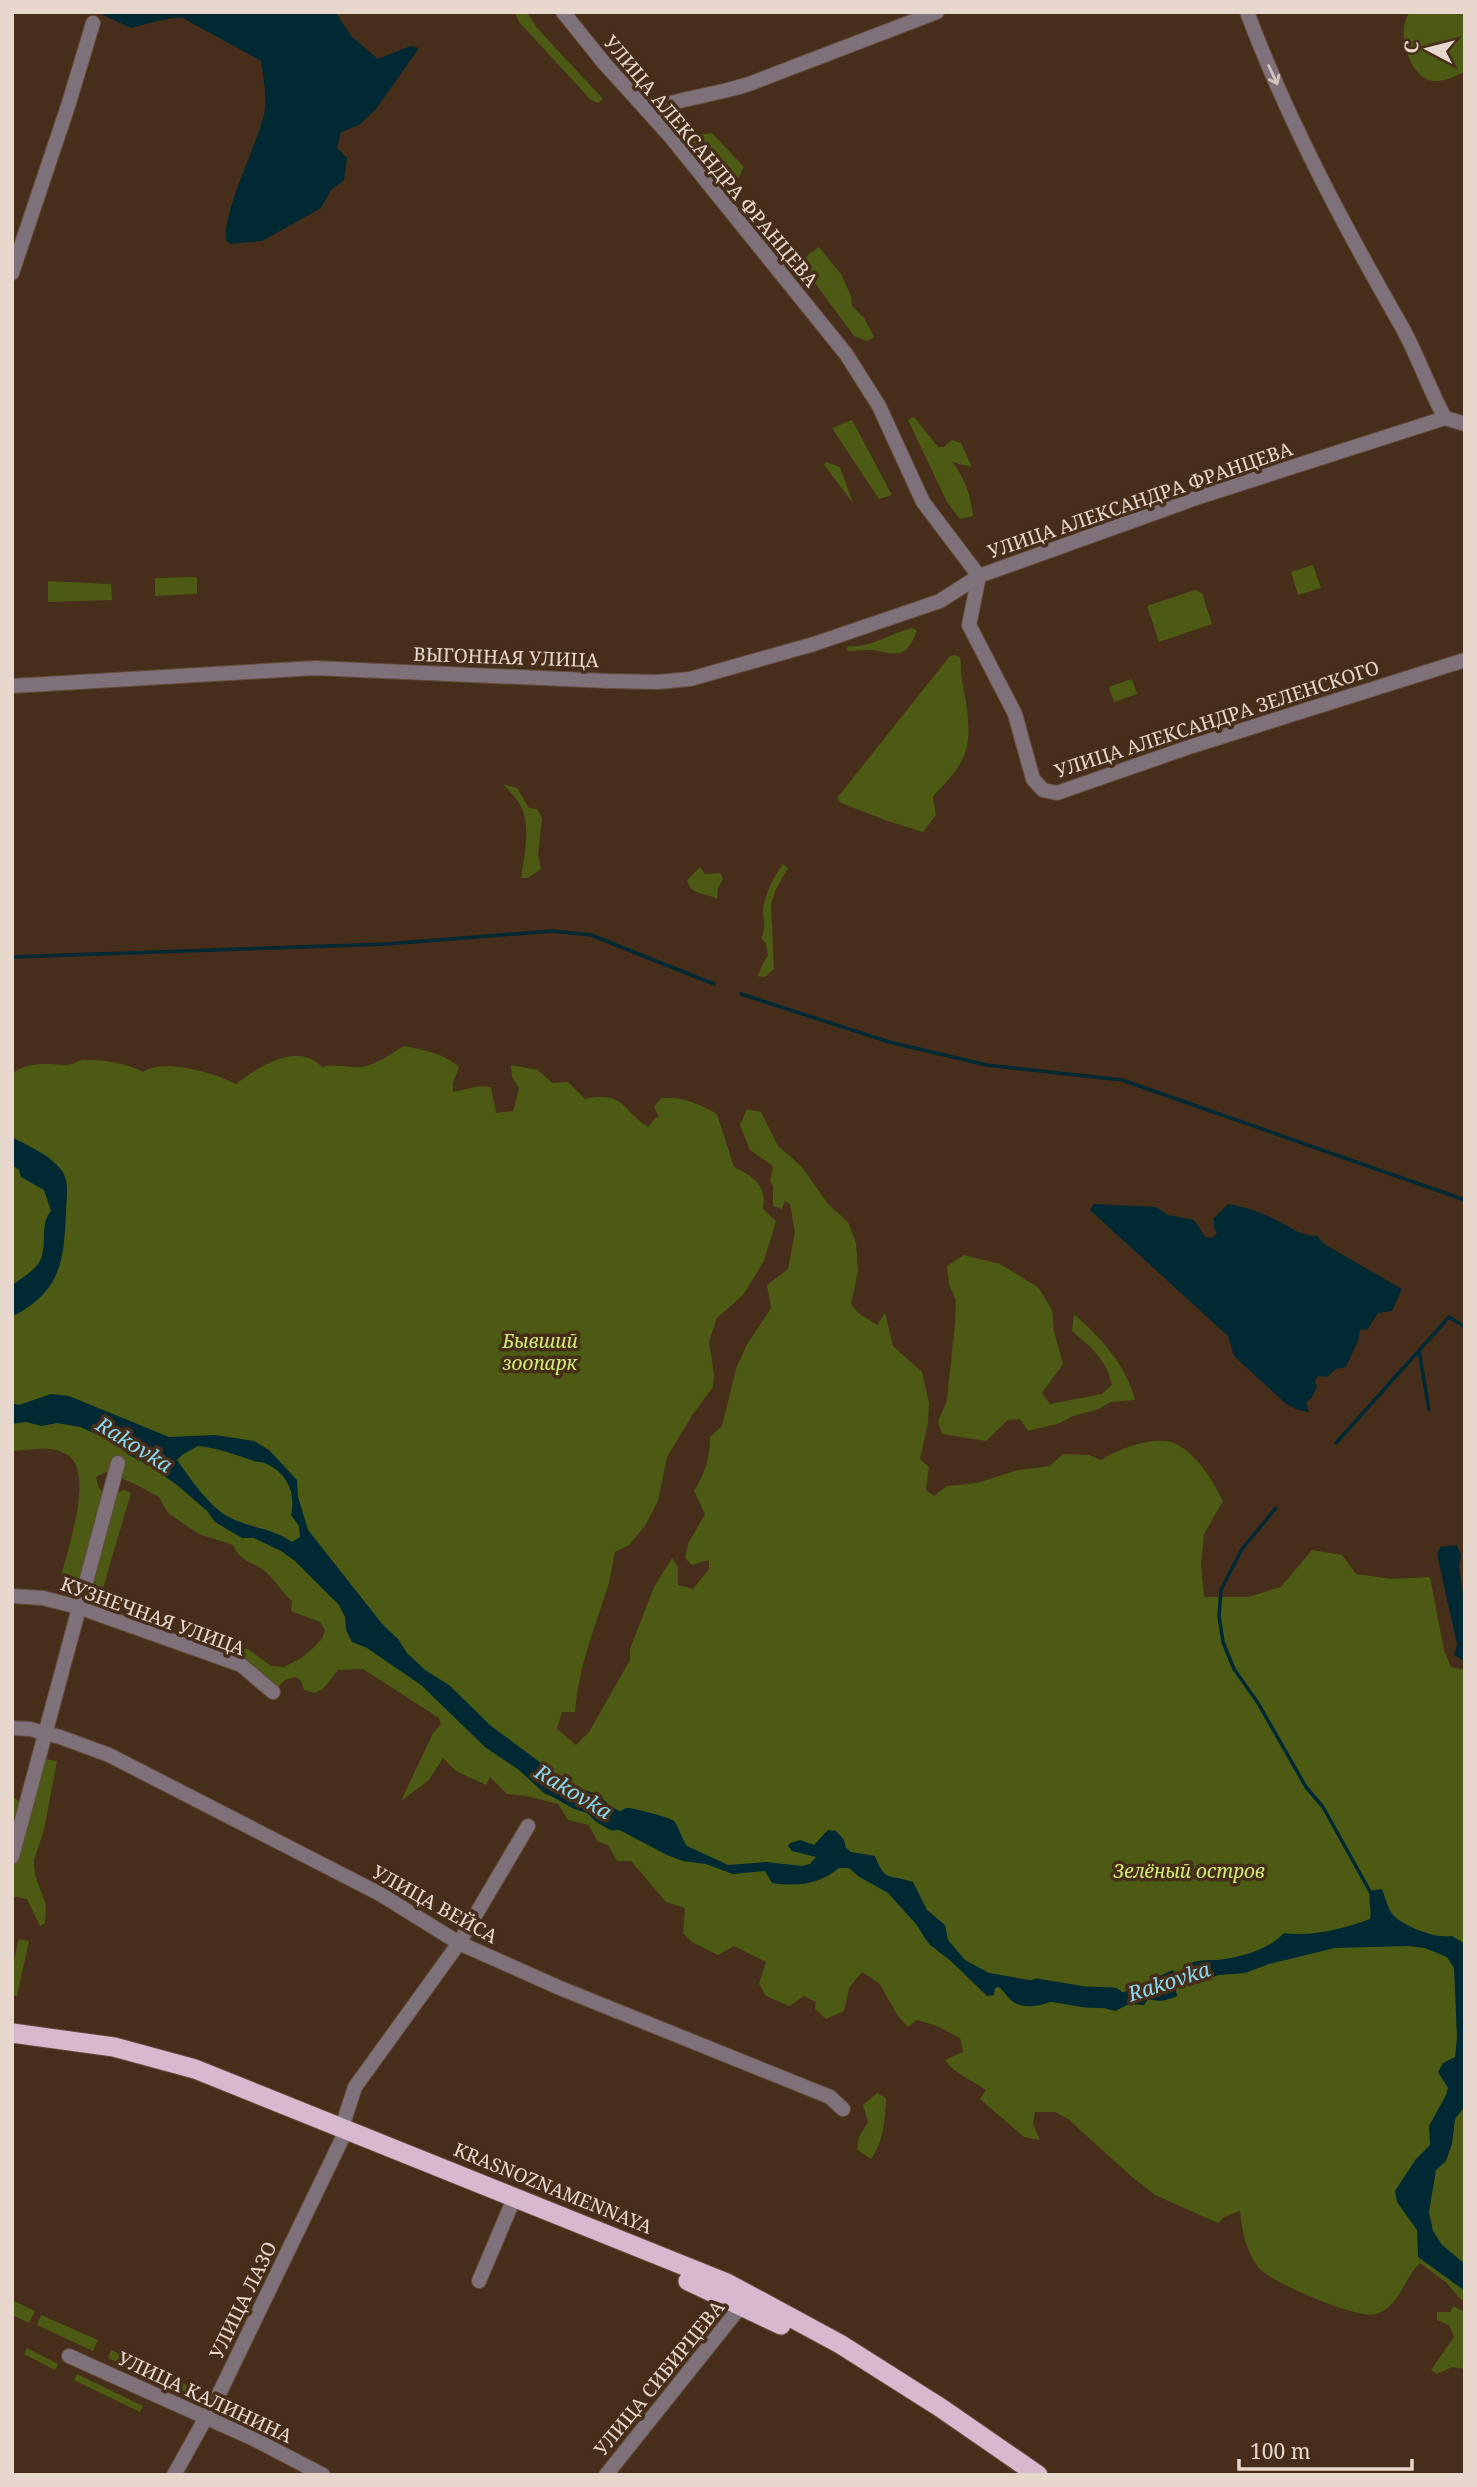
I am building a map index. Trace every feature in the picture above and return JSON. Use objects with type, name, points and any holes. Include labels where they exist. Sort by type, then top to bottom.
[{"type":"highway","name":"KRASNOZNAMENNAYA","points":[[12,2033],[114,2046],[691,2268],[745,2300],[840,2344],[941,2408],[1038,2475]]},
{"type":"highway","points":[[12,2044],[103,2056],[194,2075]]},
{"type":"highway","points":[[466,2183],[510,2208],[696,2284],[745,2300],[862,2369],[1018,2475]]},
{"type":"street","name":"УЛИЦА АЛЕКСАНДРА ФРАНЦЕВА","points":[[563,12],[604,63],[648,110],[846,354],[879,406],[923,502],[979,576],[1199,497],[1445,418]]},
{"type":"street","points":[[648,110],[749,84],[937,12]]},
{"type":"street","points":[[1247,12],[1322,177],[1402,327],[1445,418],[1465,424]]},
{"type":"street","points":[[12,274],[93,23]]},
{"type":"street","name":"УЛИЦА АЛЕКСАНДРА ЗЕЛЕНСКОГО","points":[[979,576],[968,625],[1015,714],[1033,779],[1043,790],[1057,793],[1192,746],[1465,660]]},
{"type":"street","name":"ВЫГОННАЯ УЛИЦА","points":[[12,687],[104,679],[315,668],[608,681],[658,682],[690,679],[814,644],[940,601],[979,576]]},
{"type":"street","points":[[12,1857],[118,1463]]},
{"type":"street","name":"КУЗНЕЧНАЯ УЛИЦА","points":[[12,1596],[43,1598],[78,1607],[241,1665],[273,1692]]},
{"type":"street","name":"УЛИЦА ВЕЙСА","points":[[12,1728],[46,1733],[109,1755],[380,1894],[459,1943],[560,1988],[830,2097],[843,2109]]},
{"type":"street","name":"УЛИЦА ЛАЗО","points":[[174,2475],[218,2396],[342,2133],[355,2087],[459,1943],[528,1826]]},
{"type":"street","points":[[479,2281],[510,2208]]},
{"type":"street","name":"УЛИЦА СИБИРЦЕВА","points":[[606,2475],[745,2300]]},
{"type":"street","name":"УЛИЦА КАЛИНИНА","points":[[69,2356],[254,2438],[323,2475]]},
{"type":"green space","points":[[514,12],[527,12],[537,28],[603,99],[598,103],[591,100],[520,23]]},
{"type":"green space","points":[[1410,12],[1465,12],[1465,72],[1433,81],[1417,71],[1404,41],[1406,20]]},
{"type":"green space","points":[[712,133],[744,167],[739,177],[727,182],[686,136]]},
{"type":"green space","points":[[819,247],[841,274],[851,296],[852,306],[864,318],[874,337],[867,341],[854,336],[801,264]]},
{"type":"green space","points":[[914,417],[938,447],[944,447],[952,440],[961,443],[972,467],[952,462],[967,488],[973,516],[960,519],[947,502],[908,420]]},
{"type":"green space","points":[[852,420],[892,495],[879,499],[832,428]]},
{"type":"green space","points":[[826,462],[840,467],[853,503],[824,465]]},
{"type":"green space","points":[[1313,565],[1321,588],[1298,595],[1291,572]]},
{"type":"green space","points":[[197,577],[197,594],[155,596],[155,578]]},
{"type":"green space","points":[[48,581],[111,584],[112,600],[48,602]]},
{"type":"green space","points":[[1195,590],[1202,593],[1212,624],[1159,642],[1147,606]]},
{"type":"green space","points":[[912,628],[917,630],[911,644],[898,653],[846,649],[848,646],[872,643]]},
{"type":"green space","points":[[950,656],[960,657],[961,663],[968,741],[961,762],[933,796],[936,815],[923,832],[841,803],[837,798]]},
{"type":"green space","points":[[1132,679],[1137,694],[1114,702],[1109,687]]},
{"type":"green space","points":[[503,784],[517,788],[529,808],[537,809],[542,818],[538,855],[541,869],[528,878],[521,878],[526,844],[523,811]]},
{"type":"green space","points":[[783,864],[788,868],[771,904],[774,969],[765,977],[757,976],[768,956],[766,944],[761,938],[764,928],[764,904],[770,886]]},
{"type":"green space","points":[[700,867],[705,874],[720,873],[723,879],[718,888],[717,899],[695,891],[689,885],[687,880]]},
{"type":"green space","name":"Зелёный остров","points":[[404,1046],[440,1055],[459,1067],[453,1083],[453,1092],[480,1086],[491,1087],[496,1113],[513,1111],[519,1088],[512,1077],[511,1065],[538,1070],[552,1083],[568,1082],[585,1099],[598,1097],[615,1100],[648,1127],[659,1117],[654,1107],[661,1098],[683,1100],[704,1107],[717,1114],[734,1167],[758,1183],[763,1194],[763,1209],[776,1221],[764,1261],[743,1295],[717,1318],[709,1342],[714,1374],[713,1387],[667,1457],[658,1501],[645,1526],[629,1545],[615,1552],[608,1585],[583,1665],[575,1712],[562,1712],[557,1729],[576,1745],[589,1732],[630,1660],[630,1649],[654,1587],[672,1558],[678,1567],[678,1585],[693,1589],[709,1569],[709,1560],[692,1565],[685,1558],[688,1544],[705,1514],[694,1491],[706,1465],[710,1437],[722,1426],[736,1369],[746,1346],[771,1308],[767,1285],[788,1269],[795,1232],[790,1204],[785,1201],[782,1209],[773,1206],[773,1186],[770,1181],[773,1166],[750,1150],[740,1125],[747,1109],[761,1112],[778,1146],[802,1167],[828,1204],[848,1222],[856,1243],[858,1271],[851,1304],[858,1313],[877,1325],[885,1313],[893,1346],[922,1372],[929,1403],[928,1423],[920,1459],[929,1467],[926,1490],[934,1496],[947,1486],[977,1483],[1018,1470],[1050,1466],[1063,1454],[1089,1455],[1101,1460],[1136,1444],[1166,1441],[1182,1447],[1197,1460],[1223,1501],[1204,1534],[1201,1564],[1204,1597],[1248,1597],[1281,1587],[1312,1550],[1342,1555],[1356,1574],[1392,1579],[1430,1577],[1444,1650],[1451,1667],[1465,1670],[1465,2300],[1460,2299],[1447,2283],[1420,2263],[1391,2305],[1376,2314],[1334,2306],[1279,2282],[1258,2267],[1250,2254],[1240,2211],[1224,2217],[1218,2223],[1155,2195],[1068,2119],[1055,2112],[1035,2112],[1033,2124],[1040,2140],[1024,2137],[980,2099],[986,2090],[958,2073],[945,2060],[963,2052],[960,2038],[937,2026],[917,2020],[908,2027],[898,2016],[879,1983],[862,1972],[849,1988],[844,2011],[826,2019],[815,2009],[816,2002],[804,1996],[789,2006],[766,1996],[759,1984],[766,1962],[734,1946],[718,1955],[692,1942],[683,1933],[685,1908],[666,1902],[631,1861],[617,1861],[608,1845],[597,1841],[589,1825],[568,1820],[558,1804],[507,1794],[490,1777],[486,1785],[456,1771],[443,1758],[429,1780],[401,1801],[433,1733],[441,1725],[439,1718],[363,1669],[338,1670],[323,1689],[314,1693],[304,1690],[301,1680],[295,1677],[285,1680],[278,1687],[266,1680],[258,1670],[218,1650],[222,1646],[248,1649],[271,1666],[284,1667],[311,1650],[322,1639],[325,1630],[320,1622],[291,1611],[292,1601],[268,1574],[244,1559],[233,1545],[199,1534],[168,1513],[159,1497],[135,1484],[106,1472],[96,1477],[99,1488],[106,1496],[124,1490],[131,1493],[101,1595],[146,1610],[150,1618],[76,1597],[77,1591],[64,1587],[61,1577],[79,1493],[79,1476],[75,1463],[60,1451],[12,1451],[12,1074],[31,1065],[66,1065],[82,1060],[97,1060],[121,1064],[143,1072],[163,1066],[189,1069],[236,1084],[267,1064],[290,1056],[302,1056],[322,1067],[362,1067]]},
{"type":"green space","points":[[964,1255],[1000,1264],[1038,1287],[1052,1310],[1054,1331],[1063,1364],[1042,1393],[1050,1404],[1102,1394],[1112,1385],[1102,1361],[1072,1331],[1074,1314],[1119,1364],[1135,1400],[1110,1402],[1099,1409],[1073,1416],[1060,1423],[1028,1431],[1020,1419],[1008,1420],[986,1441],[942,1434],[938,1422],[947,1400],[956,1301],[949,1284],[947,1266]]},
{"type":"green space","points":[[36,1747],[44,1759],[57,1761],[44,1830],[34,1860],[35,1875],[46,1905],[45,1923],[40,1926],[27,1899],[12,1896],[12,1796],[21,1803],[29,1765]]},
{"type":"green space","points":[[19,1939],[29,1941],[17,1996],[12,1995],[12,1968]]},
{"type":"green space","points":[[877,2093],[886,2098],[885,2114],[881,2138],[871,2159],[857,2150],[859,2137],[868,2122],[863,2105]]},
{"type":"green space","points":[[12,2300],[35,2311],[29,2323],[12,2315]]},
{"type":"green space","points":[[1453,2306],[1465,2312],[1465,2369],[1452,2367],[1437,2374],[1431,2370],[1454,2337],[1449,2325],[1437,2320],[1437,2312],[1450,2312]]},
{"type":"green space","points":[[41,2315],[98,2340],[93,2351],[37,2325]]},
{"type":"green space","points":[[27,2348],[58,2364],[55,2370],[24,2354]]},
{"type":"green space","points":[[111,2350],[167,2376],[163,2383],[108,2358]]},
{"type":"green space","points":[[77,2374],[143,2406],[140,2412],[74,2380]]},
{"type":"green space","points":[[173,2379],[197,2390],[194,2397],[170,2386]]},
{"type":"water","points":[[103,12],[335,12],[352,37],[378,59],[410,46],[419,48],[376,109],[359,125],[341,132],[337,148],[347,158],[344,180],[331,190],[321,208],[262,241],[230,244],[226,240],[226,228],[265,109],[261,61],[181,17],[131,28],[103,15]]},
{"type":"water","points":[[12,1137],[52,1160],[62,1171],[67,1191],[63,1250],[57,1273],[45,1293],[12,1316],[12,1285],[39,1263],[44,1247],[46,1221],[51,1211],[44,1190],[21,1177],[19,1170],[12,1165]]},
{"type":"water","points":[[1094,1204],[1156,1207],[1168,1215],[1194,1220],[1205,1237],[1212,1238],[1217,1233],[1214,1218],[1228,1204],[1246,1208],[1301,1233],[1317,1236],[1324,1244],[1402,1289],[1392,1311],[1378,1313],[1368,1329],[1360,1330],[1346,1367],[1336,1369],[1327,1377],[1318,1376],[1315,1381],[1317,1387],[1306,1403],[1309,1412],[1298,1410],[1286,1404],[1234,1356],[1228,1336],[1090,1210]]},
{"type":"water","points":[[51,1394],[69,1396],[169,1437],[215,1435],[254,1441],[269,1450],[297,1480],[298,1497],[308,1530],[407,1653],[425,1670],[449,1685],[491,1726],[560,1777],[578,1799],[574,1802],[545,1794],[519,1770],[485,1747],[421,1685],[367,1648],[352,1642],[339,1605],[295,1561],[281,1551],[254,1538],[242,1538],[215,1522],[207,1511],[177,1485],[149,1465],[129,1455],[114,1442],[80,1427],[57,1423],[42,1426],[26,1422],[12,1424],[12,1403],[19,1405]],"holes":[[[198,1446],[265,1463],[280,1473],[289,1485],[291,1515],[299,1526],[300,1537],[292,1542],[276,1533],[233,1519],[212,1504],[177,1460]]]},
{"type":"water","points":[[1457,1545],[1461,1555],[1459,1566],[1465,1609],[1465,1658],[1462,1660],[1454,1655],[1457,1644],[1437,1554],[1440,1547]]},
{"type":"water","points":[[598,1802],[613,1816],[630,1808],[672,1820],[687,1846],[728,1865],[766,1862],[802,1866],[810,1864],[816,1857],[792,1851],[788,1846],[790,1843],[800,1840],[814,1845],[828,1830],[836,1831],[851,1852],[875,1856],[885,1874],[913,1882],[927,1910],[945,1925],[948,1940],[965,1960],[989,1973],[1052,1984],[1065,1993],[1048,2003],[1034,2006],[1015,2003],[999,1987],[995,1988],[994,1995],[987,1996],[929,1944],[916,1924],[888,1893],[849,1868],[839,1868],[816,1881],[790,1885],[772,1883],[765,1871],[733,1874],[706,1864],[683,1861],[608,1824],[593,1813],[589,1806]]},
{"type":"water","points":[[1382,1889],[1390,1910],[1399,1920],[1430,1934],[1452,1936],[1465,1944],[1465,2106],[1455,2119],[1452,2144],[1446,2161],[1436,2170],[1429,2212],[1433,2231],[1442,2245],[1465,2264],[1465,2291],[1418,2257],[1417,2230],[1397,2202],[1395,2191],[1416,2159],[1430,2145],[1429,2126],[1448,2088],[1438,2072],[1443,2063],[1455,2057],[1457,2038],[1454,1968],[1447,1957],[1425,1948],[1408,1946],[1335,1948],[1269,1964],[1245,1973],[1219,1975],[1198,1981],[1187,1975],[1188,1964],[1253,1952],[1284,1933],[1327,1931],[1370,1919],[1370,1891]]},
{"type":"water","points":[[1173,1970],[1178,1977],[1174,1982],[1177,1996],[1169,1999],[1148,1999],[1144,2005],[1129,2004],[1115,2011],[1090,2004],[1085,1997],[1092,1993],[1124,1992]]},
{"type":"waterway","points":[[12,957],[387,944],[552,931],[591,935],[714,984]]},
{"type":"waterway","points":[[741,994],[889,1042],[987,1065],[1122,1080],[1465,1200]]},
{"type":"waterway","points":[[1336,1443],[1449,1317],[1465,1327]]},
{"type":"waterway","points":[[1419,1351],[1429,1410]]},
{"type":"waterway","points":[[1276,1508],[1242,1549],[1221,1590],[1219,1616],[1223,1642],[1234,1669],[1258,1703],[1306,1787],[1323,1807],[1372,1895]]},
{"type":"waterway","name":"Rakovka","points":[[555,1786],[593,1804],[614,1820]]},
{"type":"waterway","name":"Rakovka","points":[[1037,1989],[1085,1997],[1113,1998]]},
{"type":"park label","name":"Бывший зоопарк","points":[[540,1352]]}]
